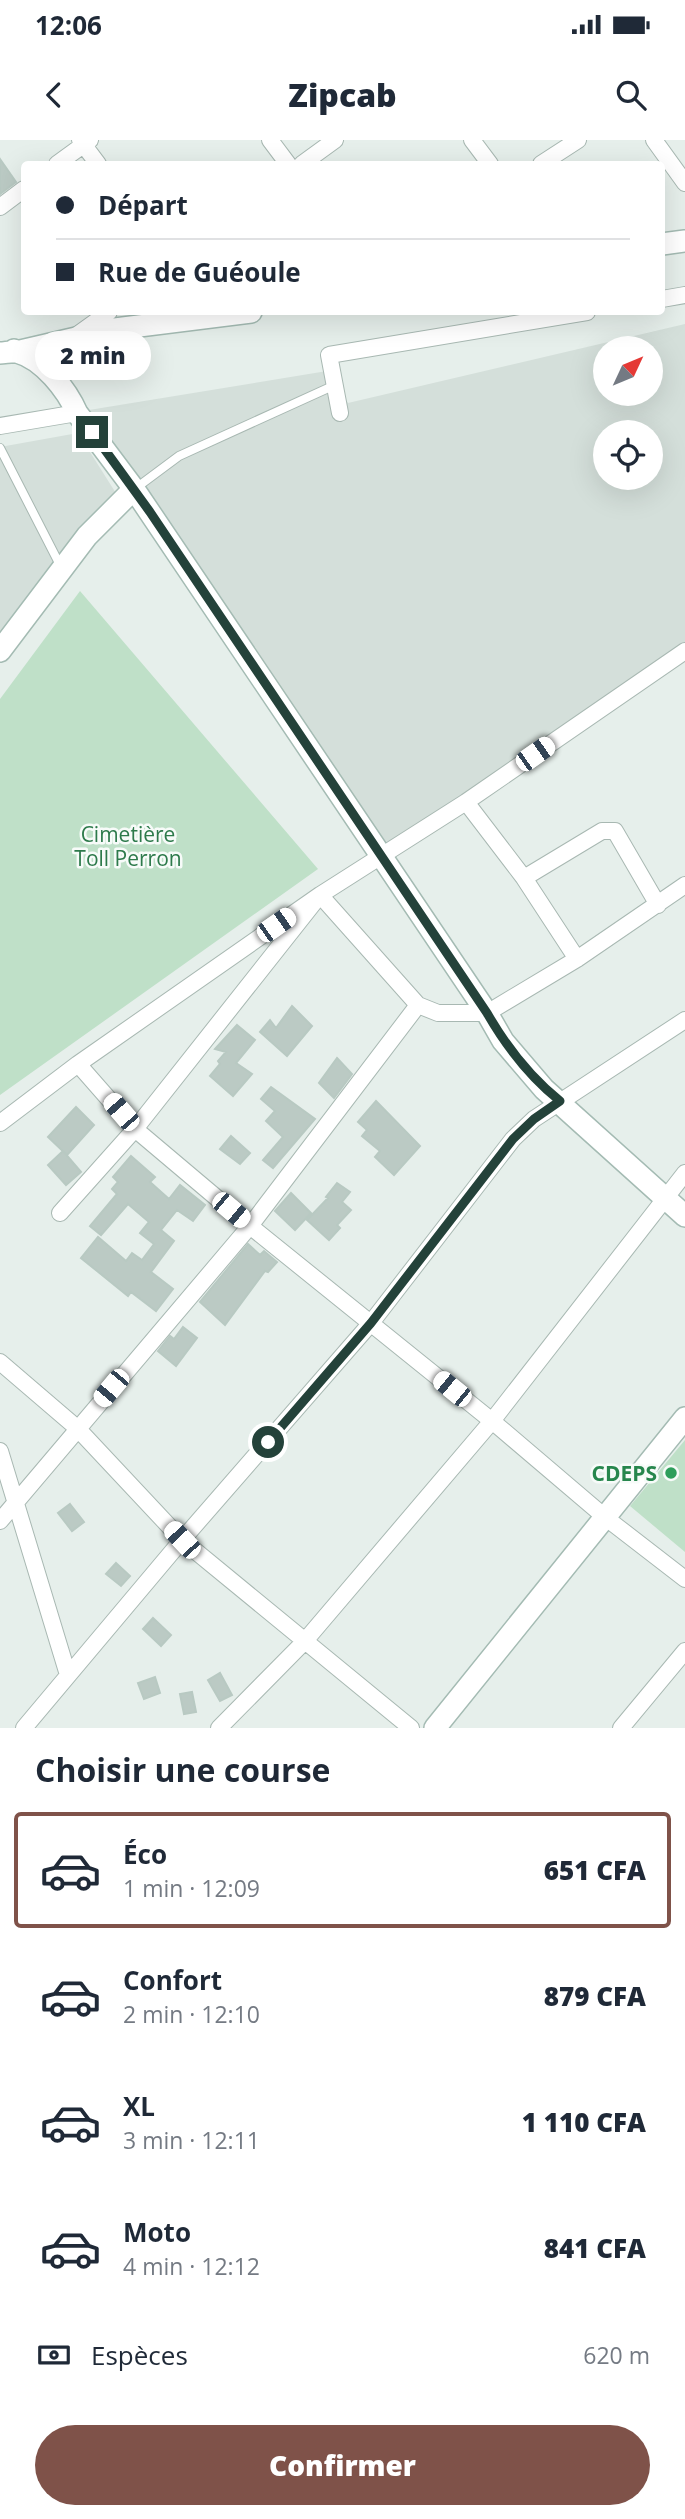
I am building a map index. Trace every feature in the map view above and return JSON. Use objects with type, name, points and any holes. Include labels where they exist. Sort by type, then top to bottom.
[{"type":"main road","points":[[665,243],[685,240]]},
{"type":"main road","points":[[5,349],[115,329],[156,317],[194,315]]},
{"type":"main road","points":[[5,349],[34,360],[51,374],[73,403],[77,413],[134,489],[487,1013],[503,1041],[544,1088],[685,1216]]},
{"type":"main road","points":[[0,651],[87,536],[134,489]]},
{"type":"main road","points":[[435,1728],[685,1418]]},
{"type":"street","points":[[270,140],[286,161]]},
{"type":"street","points":[[306,161],[335,140]]},
{"type":"street","points":[[472,140],[488,161]]},
{"type":"street","points":[[546,161],[578,140]]},
{"type":"street","points":[[654,140],[685,183]]},
{"type":"street","points":[[61,161],[85,142],[96,161]]},
{"type":"street","points":[[0,207],[21,191]]},
{"type":"street","points":[[665,298],[685,295]]},
{"type":"street","points":[[72,338],[105,315]]},
{"type":"street","points":[[340,413],[329,355],[568,315]]},
{"type":"street","points":[[0,426],[77,413]]},
{"type":"street","points":[[0,1123],[78,1064],[320,895],[466,802],[685,651]]},
{"type":"street","points":[[466,802],[524,878],[577,959]]},
{"type":"street","points":[[524,878],[602,831],[615,831],[658,905]]},
{"type":"street","points":[[320,895],[418,1005],[438,1013],[487,1013],[577,959],[685,885]]},
{"type":"street","points":[[60,1213],[135,1129],[320,895]]},
{"type":"street","points":[[0,1521],[250,1226],[418,1005]]},
{"type":"street","points":[[24,1728],[182,1540],[371,1323],[513,1139],[534,1119],[560,1101],[685,1020]]},
{"type":"street","points":[[78,1064],[135,1129],[250,1226],[492,1421],[606,1518],[685,1579]]},
{"type":"street","points":[[219,1728],[304,1642],[492,1421],[685,1173]]},
{"type":"street","points":[[0,1362],[77,1429],[182,1540],[411,1728]]},
{"type":"street","points":[[0,1451],[68,1675]]},
{"type":"street","points":[[621,1728],[685,1651]]},
{"type":"lane","points":[[134,489],[179,456],[335,385]]},
{"type":"lane","points":[[0,448],[62,567]]},
{"type":"shaded area","points":[[685,324],[685,656],[385,858],[89,410],[327,371],[348,403],[593,346],[593,406],[663,406],[663,336],[634,336]]},
{"type":"shaded area","points":[[78,433],[119,498],[0,638],[0,447]]},
{"type":"green space","name":"Cimetière Toll Perron","points":[[80,591],[318,869],[0,1095],[0,699]]},
{"type":"green space","name":"CDEPS","points":[[685,1440],[685,1552],[630,1506]]},
{"type":"building","points":[[0,159],[16,182],[0,194]]},
{"type":"building","points":[[292,1006],[312,1026],[287,1056],[260,1032],[270,1020],[276,1028]]},
{"type":"building","points":[[237,1025],[255,1040],[236,1063],[252,1074],[233,1096],[210,1076],[226,1052],[215,1049]]},
{"type":"building","points":[[337,1058],[352,1074],[334,1098],[319,1083]]},
{"type":"building","points":[[271,1087],[315,1119],[273,1168],[263,1160],[283,1137],[266,1121],[275,1111],[261,1099]]},
{"type":"building","points":[[376,1101],[420,1146],[394,1175],[375,1157],[380,1151],[362,1136],[367,1130],[358,1122]]},
{"type":"building","points":[[76,1107],[94,1125],[67,1155],[48,1137]]},
{"type":"building","points":[[231,1136],[250,1153],[240,1164],[220,1149]]},
{"type":"building","points":[[63,1151],[81,1172],[66,1185],[48,1165]]},
{"type":"building","points":[[131,1156],[155,1177],[150,1182],[169,1199],[180,1185],[205,1205],[193,1221],[177,1210],[161,1230],[174,1241],[151,1272],[173,1289],[156,1311],[131,1292],[128,1296],[81,1258],[98,1237],[126,1261],[132,1253],[142,1260],[154,1244],[140,1233],[149,1222],[128,1204],[101,1235],[90,1226],[117,1194],[112,1189],[118,1182],[113,1177]]},
{"type":"building","points":[[337,1183],[350,1192],[342,1202],[351,1210],[337,1225],[340,1228],[329,1240],[307,1220],[328,1198],[326,1197]]},
{"type":"building","points":[[291,1193],[311,1213],[295,1230],[275,1211]]},
{"type":"building","points":[[248,1244],[260,1255],[264,1251],[277,1262],[268,1272],[265,1271],[225,1325],[200,1302]]},
{"type":"building","points":[[183,1327],[197,1338],[176,1366],[158,1351],[170,1336],[174,1339]]},
{"type":"building","points":[[70,1504],[84,1522],[72,1531],[58,1513]]},
{"type":"building","points":[[116,1563],[130,1576],[121,1586],[106,1574]]},
{"type":"building","points":[[153,1618],[171,1635],[161,1646],[143,1629]]},
{"type":"building","points":[[220,1673],[232,1695],[220,1701],[208,1680]]},
{"type":"building","points":[[155,1677],[160,1693],[144,1699],[138,1683]]},
{"type":"building","points":[[192,1692],[196,1712],[184,1714],[180,1694]]},
{"type":"place","name":"CDEPS","points":[[671,1473]]},
{"type":"route","points":[[92,432],[150,512],[487,1013],[503,1041],[544,1088],[560,1101],[534,1119],[513,1139],[371,1323],[268,1442]]}]
